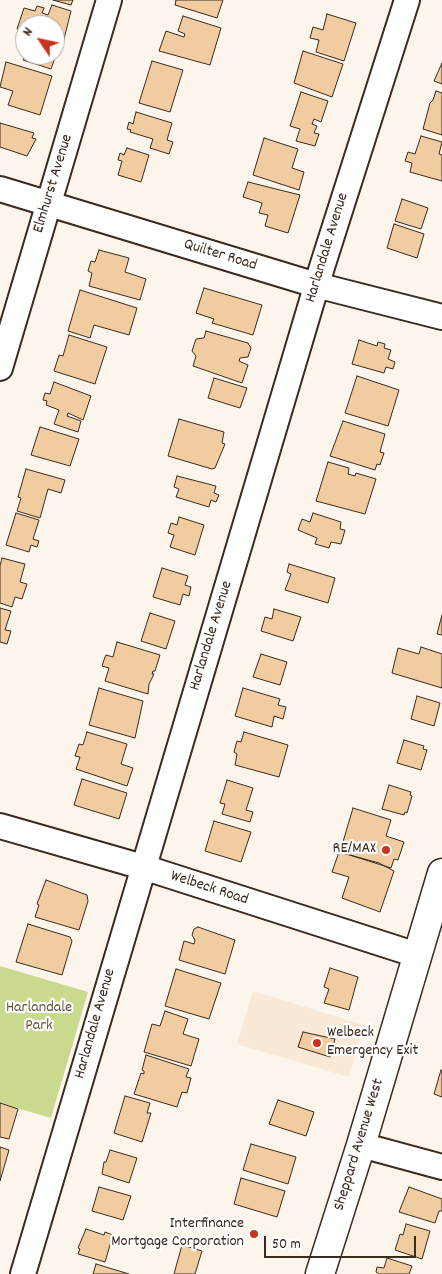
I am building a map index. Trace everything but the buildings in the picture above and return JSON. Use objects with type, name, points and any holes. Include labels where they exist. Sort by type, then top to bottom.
[{"type":"main road","name":"Sheppard Avenue West","points":[[320,1274],[442,873]]},
{"type":"street","name":"Elmhurst Avenue","points":[[0,368],[109,0]]},
{"type":"street","name":"Harlandale Avenue","points":[[23,1274],[316,285],[407,0]]},
{"type":"street","name":"Quilter Road","points":[[0,189],[316,285],[442,317]]},
{"type":"street","name":"Welbeck Road","points":[[0,826],[143,867],[417,955]]},
{"type":"street","points":[[361,1144],[442,1167]]},
{"type":"shaded area","points":[[253,991],[364,1025],[349,1077],[237,1044]]},
{"type":"green space","name":"Harlandale Park","points":[[0,966],[88,992],[51,1118],[0,1103]]},
{"type":"place","name":"RE/MAX","points":[[386,850]]},
{"type":"place","name":"Welbeck Emergency Exit","points":[[317,1043]]},
{"type":"place","name":"Interfinance Mortgage Corporation","points":[[254,1234]]}]
